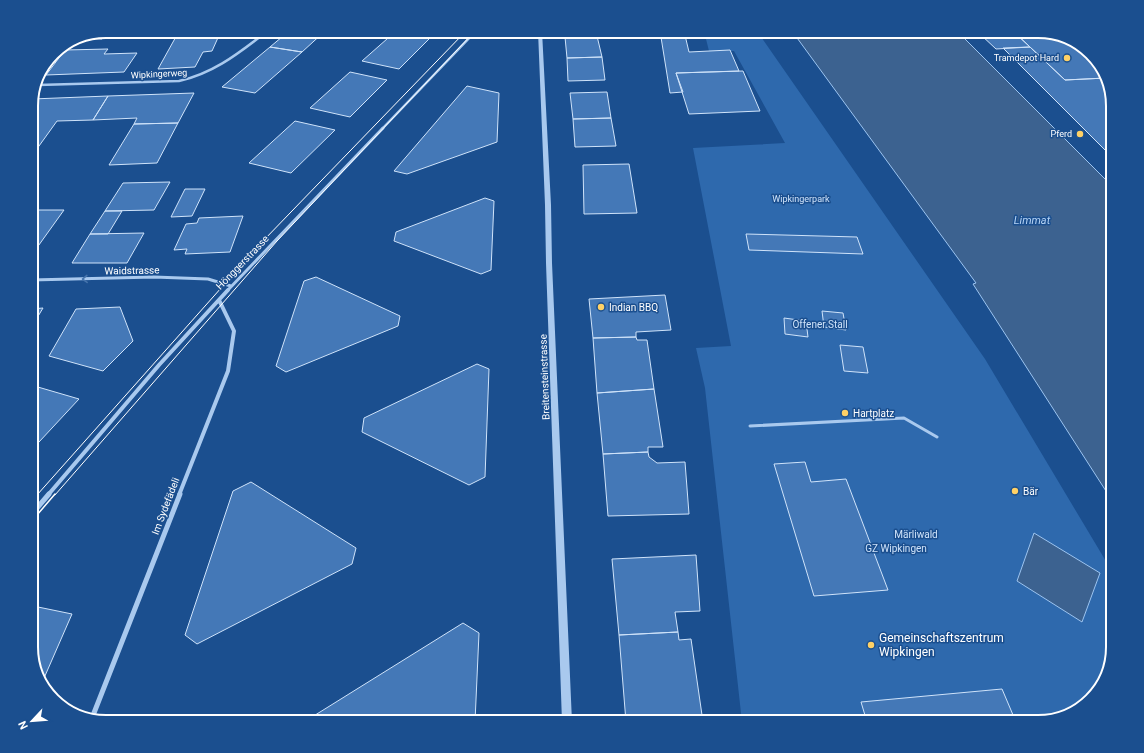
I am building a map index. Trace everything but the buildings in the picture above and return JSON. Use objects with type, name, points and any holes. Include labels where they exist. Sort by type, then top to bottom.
[{"type":"street","name":"Wipkingerweg","points":[[41,85],[179,81],[195,78],[220,67],[258,38]]},
{"type":"street","name":"Hönggerstrasse","points":[[38,507],[159,365],[232,286],[469,38]]},
{"type":"street","name":"Breitensteinstrasse","points":[[540,38],[544,143],[549,201],[550,278],[566,715]]},
{"type":"street","name":"Waidstrasse","points":[[38,280],[154,277],[208,279],[232,286]]},
{"type":"street","name":"Im Sydefädeli","points":[[94,714],[228,371],[234,331],[219,300]]},
{"type":"lane","points":[[750,426],[904,418],[937,437]]},
{"type":"green space","name":"GZ Wipkingen","points":[[706,38],[762,38],[985,359],[1106,561],[1105,661],[1095,685],[1076,704],[1056,713],[1038,715],[741,715],[705,388],[696,348],[731,346],[693,148],[785,143],[734,51],[709,51]]},
{"type":"water","name":"Limmat","points":[[797,38],[964,38],[1106,180],[1106,491],[973,284],[976,283]]},
{"type":"water","points":[[1034,533],[1100,573],[1082,622],[1017,581]]},
{"type":"tram line","points":[[38,494],[262,242],[459,38]]},
{"type":"tram line","points":[[55,495],[277,241],[468,38]]},
{"type":"tram line","points":[[38,514],[55,494]]},
{"type":"place","name":"Tramdepot Hard","points":[[1067,58]]},
{"type":"place","name":"Pferd","points":[[1080,134]]},
{"type":"place","name":"Indian BBQ","points":[[601,307]]},
{"type":"place","name":"Hartplatz","points":[[845,413]]},
{"type":"place","name":"Bär","points":[[1015,491]]},
{"type":"place","name":"Gemeinschaftszentrum Wipkingen","points":[[871,645]]},
{"type":"park label","name":"Wipkingerpark","points":[[801,199]]},
{"type":"park label","name":"Offener Stall","points":[[820,324]]},
{"type":"park label","name":"Märliwald","points":[[916,534]]}]
